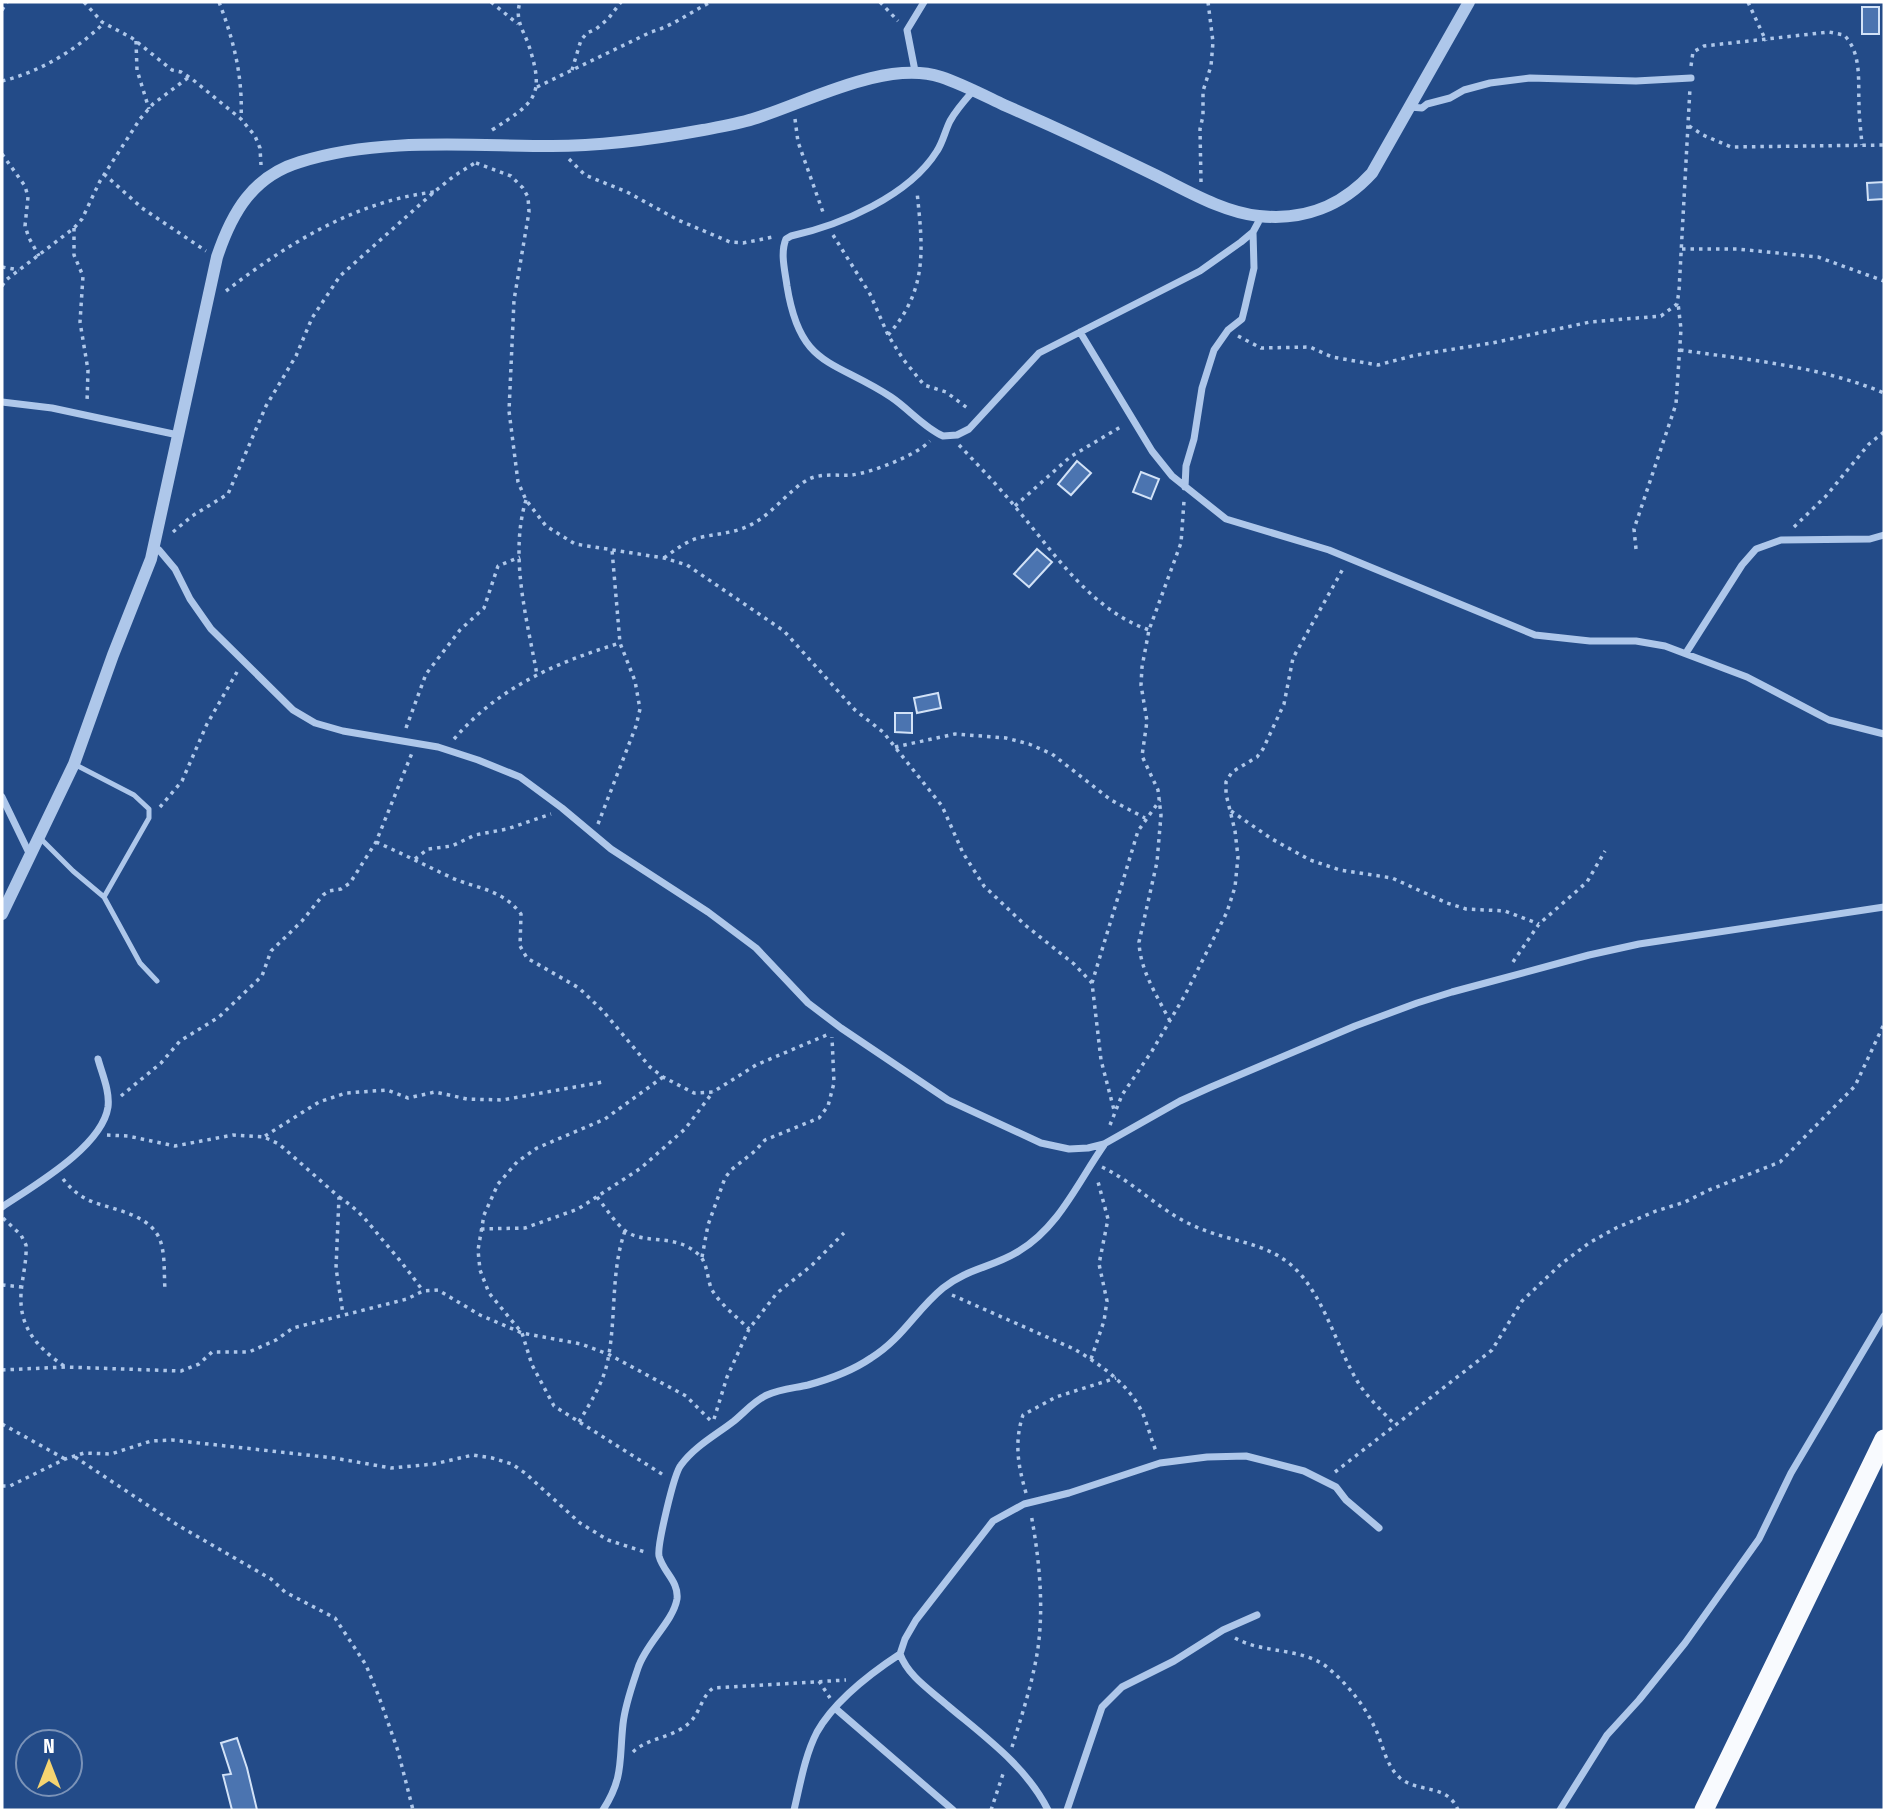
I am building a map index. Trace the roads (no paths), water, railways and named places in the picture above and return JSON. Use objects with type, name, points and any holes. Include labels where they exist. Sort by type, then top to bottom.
[{"type":"highway","points":[[1704,1810],[1884,1439]]},
{"type":"street","points":[[915,72],[907,30],[923,2]]},
{"type":"street","points":[[2,914],[74,764],[113,655],[156,548],[217,257],[242,202],[260,181],[299,162],[349,152],[407,146],[469,144],[555,146],[626,141],[703,130],[753,119],[794,103],[881,76],[915,72],[944,78],[1055,127],[1201,198],[1235,211],[1257,216],[1312,213],[1357,190],[1372,173],[1469,2]]},
{"type":"street","points":[[1410,107],[1422,108],[1427,104],[1450,99],[1479,85],[1530,78],[1636,81],[1691,78]]},
{"type":"street","points":[[973,91],[951,120],[937,152],[915,177],[893,194],[830,226],[786,239],[783,249],[790,304],[799,330],[813,352],[825,362],[872,385],[937,433],[950,436],[962,434],[1039,353],[1200,271],[1253,232],[1260,219],[1275,216]]},
{"type":"street","points":[[1185,487],[1186,466],[1194,439],[1202,388],[1214,350],[1228,330],[1242,319],[1254,268],[1253,232]]},
{"type":"street","points":[[1080,332],[1152,452],[1185,487],[1226,519],[1348,558],[1535,635],[1647,643],[1686,653],[1747,677],[1829,720],[1884,734]]},
{"type":"street","points":[[2,402],[31,404],[178,435]]},
{"type":"street","points":[[1686,653],[1742,565],[1756,549],[1781,540],[1870,539],[1884,535]]},
{"type":"street","points":[[156,548],[175,569],[190,599],[211,629],[284,702],[315,723],[343,731],[445,749],[520,778],[562,808],[611,849],[708,912],[757,948],[808,1003],[841,1028],[948,1100],[1041,1143],[1069,1149],[1104,1144],[1180,1101],[1355,1026],[1417,1003],[1588,955],[1639,944],[1884,907]]},
{"type":"street","points":[[2,797],[30,856]]},
{"type":"street","points":[[2,1207],[57,1171],[81,1149],[106,1116],[108,1095],[98,1059]]},
{"type":"street","points":[[603,1810],[621,1771],[623,1723],[639,1664],[651,1641],[673,1614],[676,1603],[674,1581],[660,1557],[659,1544],[673,1480],[682,1462],[753,1403],[768,1395],[840,1376],[873,1358],[905,1331],[926,1302],[941,1290],[963,1274],[1017,1253],[1062,1211],[1104,1144]]},
{"type":"street","points":[[1560,1810],[1607,1735],[1685,1643],[1759,1539],[1791,1473],[1884,1316]]},
{"type":"street","points":[[794,1810],[816,1735],[836,1709],[866,1678],[900,1654],[916,1620],[993,1521],[1029,1502],[1069,1493],[1160,1463],[1207,1457],[1246,1457],[1304,1471],[1324,1479],[1379,1528]]},
{"type":"street","points":[[1067,1810],[1102,1707],[1110,1697],[1122,1687],[1174,1661],[1223,1630],[1257,1615]]},
{"type":"street","points":[[900,1654],[918,1680],[1023,1770],[1048,1810]]},
{"type":"street","points":[[836,1709],[953,1810]]},
{"type":"lane","points":[[74,764],[134,795],[149,809],[149,818],[104,897]]},
{"type":"lane","points":[[39,837],[104,897],[140,963],[157,981]]}]
